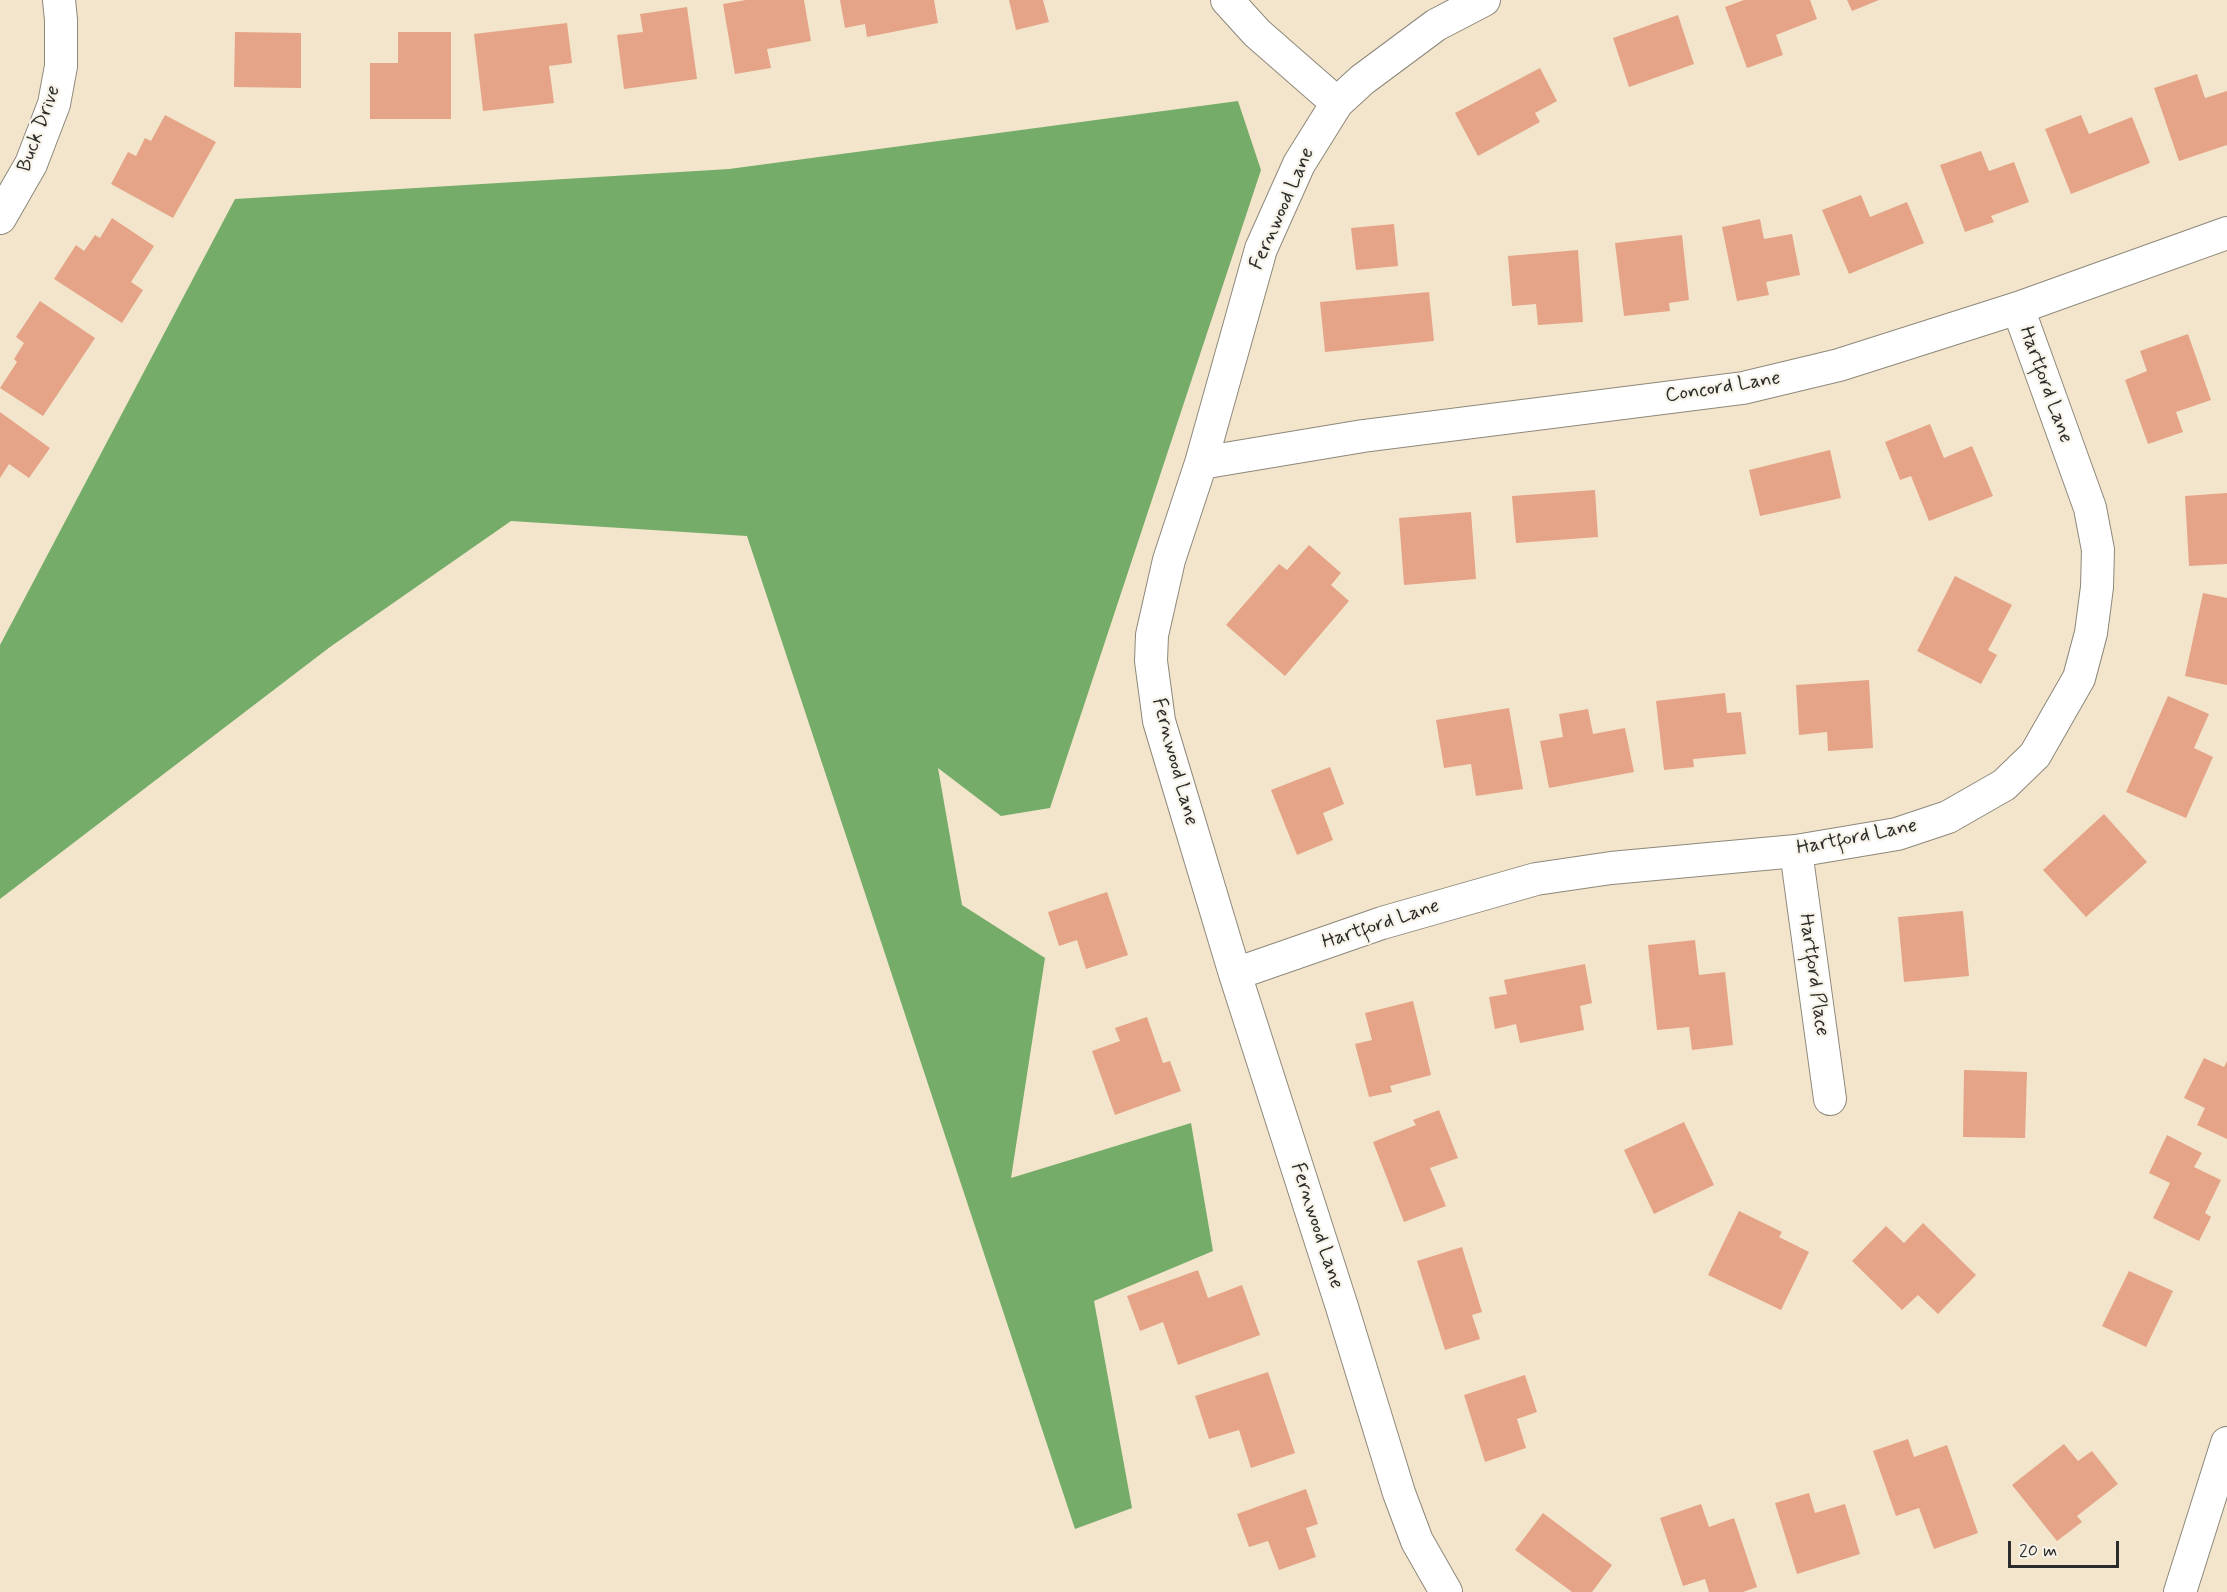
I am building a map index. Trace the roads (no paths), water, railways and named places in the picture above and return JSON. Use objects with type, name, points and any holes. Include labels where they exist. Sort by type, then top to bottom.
[{"type":"street","name":"Buck Drive","points":[[0,218],[31,164],[54,104],[61,66],[59,0]]},
{"type":"street","points":[[1227,0],[1257,33],[1337,103]]},
{"type":"street","name":"Fernwood Lane","points":[[1446,1592],[1417,1541],[1399,1493],[1235,974],[1158,721],[1151,661],[1152,635],[1169,560],[1200,463],[1261,249],[1299,164],[1337,103],[1362,80],[1436,26],[1484,0]]},
{"type":"street","name":"Concord Lane","points":[[1200,463],[1363,435],[1743,388],[1839,365],[2018,308],[2227,233]]},
{"type":"street","name":"Hartford Lane","points":[[1235,974],[1382,923],[1536,879],[1611,868],[1796,851],[1897,834],[1948,817],[2004,785],[2035,755],[2079,678],[2091,633],[2097,587],[2098,550],[2090,508],[2018,308]]},
{"type":"street","name":"Hartford Place","points":[[1796,851],[1830,1099]]},
{"type":"street","points":[[2180,1592],[2227,1443]]}]
